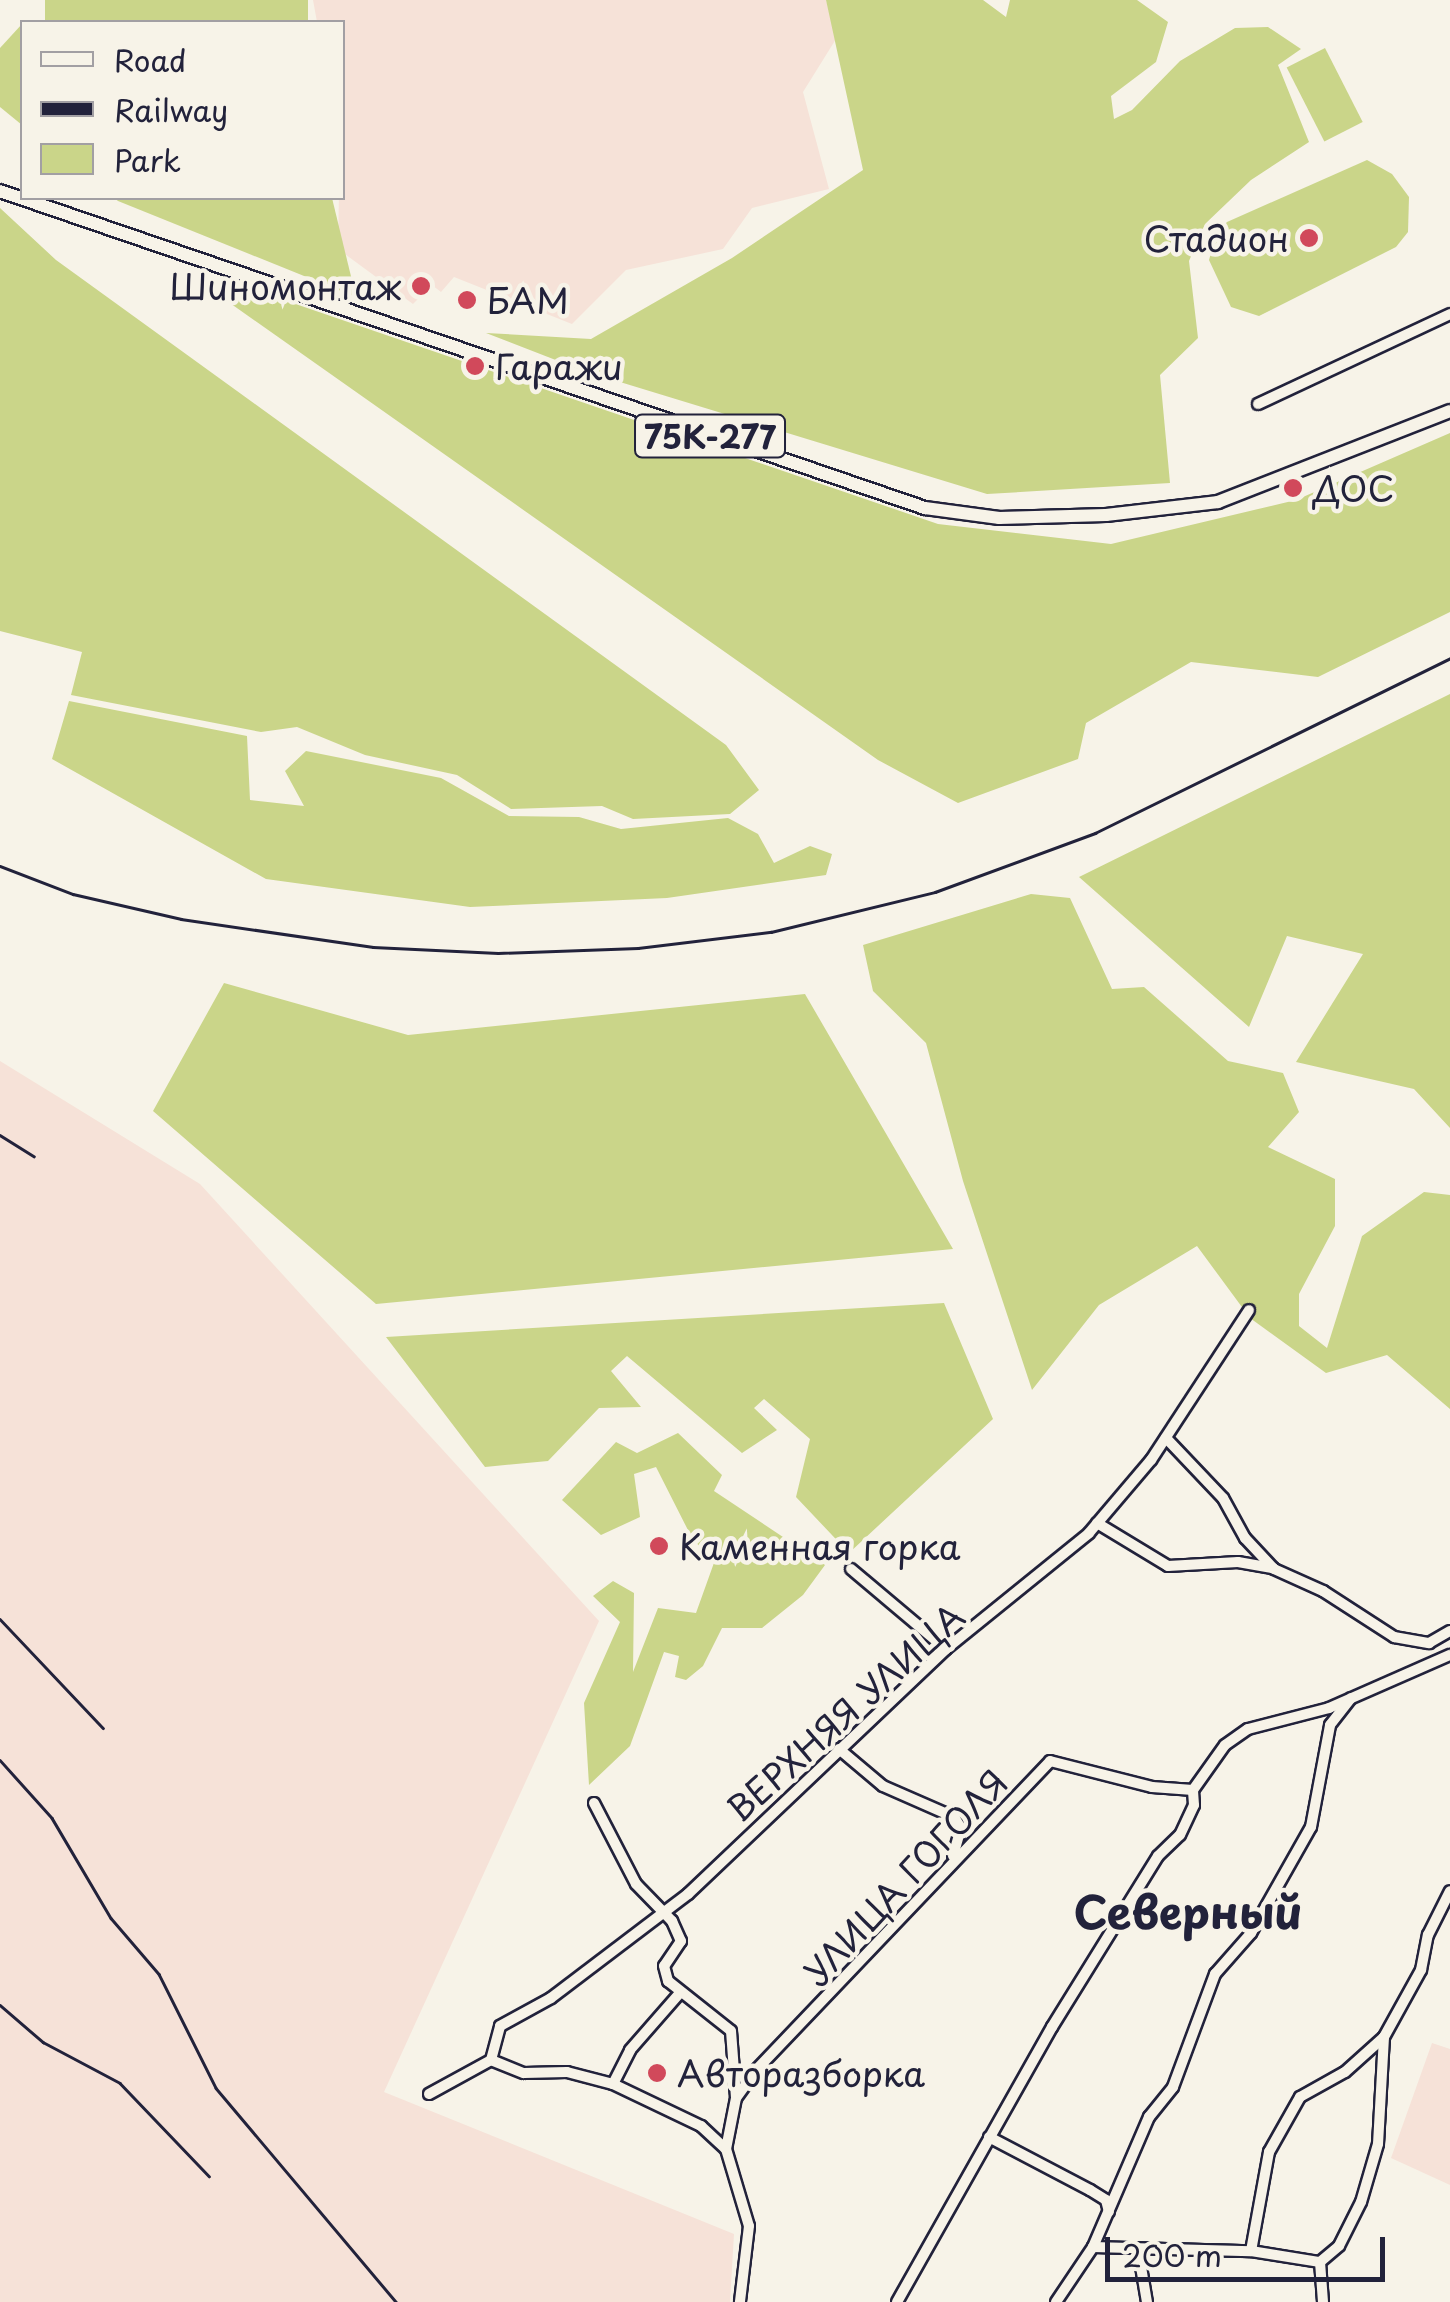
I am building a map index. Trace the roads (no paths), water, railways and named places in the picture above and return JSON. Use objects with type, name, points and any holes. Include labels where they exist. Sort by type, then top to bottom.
[{"type":"main road","name":"75К-277","points":[[29,200],[924,508],[998,518],[1106,516],[1218,502],[1450,412]]},
{"type":"street","points":[[1258,404],[1450,314]]},
{"type":"street","name":"ВЕРХНЯЯ УЛИЦА","points":[[492,2060],[500,2026],[551,1998],[662,1912],[946,1650],[1006,1607],[1098,1523],[1166,1438],[1249,1310]]},
{"type":"street","points":[[1166,1438],[1223,1498],[1245,1538],[1274,1568]]},
{"type":"street","points":[[1098,1523],[1168,1566],[1238,1562],[1274,1568],[1324,1591],[1394,1637],[1429,1642],[1450,1631]]},
{"type":"street","points":[[851,1569],[946,1650]]},
{"type":"street","points":[[897,2302],[1112,1930],[1158,1856],[1180,1835],[1194,1805],[1193,1790],[1226,1745],[1248,1729],[1330,1708],[1354,1693],[1450,1655]]},
{"type":"street","points":[[1056,2302],[1092,2247],[1149,2117],[1173,2087],[1216,1974],[1251,1933],[1311,1827],[1330,1726],[1354,1693]]},
{"type":"street","points":[[839,1749],[870,1778],[954,1817],[962,1828],[953,1856]]},
{"type":"street","name":"УЛИЦА ГОГОЛЯ","points":[[736,2098],[953,1856],[984,1835],[1050,1762],[1152,1787],[1193,1790]]},
{"type":"street","points":[[594,1804],[614,1851],[680,1941],[664,1966],[679,1994],[701,2002],[731,2031],[736,2098],[726,2149],[749,2226],[740,2302]]},
{"type":"street","points":[[1251,2251],[1269,2152],[1300,2097],[1345,2072],[1384,2037],[1421,1970],[1428,1935],[1450,1891]]},
{"type":"street","points":[[614,2084],[630,2050],[679,1994]]},
{"type":"street","points":[[1092,2247],[1251,2251],[1320,2262],[1339,2246],[1367,2182],[1378,2144],[1384,2037]]},
{"type":"street","points":[[428,2094],[492,2060],[524,2072],[567,2072],[614,2084],[702,2126],[726,2149]]},
{"type":"street","points":[[989,2138],[1106,2200],[1109,2213]]},
{"type":"street","points":[[1138,2248],[1147,2302]]},
{"type":"street","points":[[1320,2262],[1323,2302]]},
{"type":"railway","points":[[0,866],[73,894],[181,919],[373,947],[498,953],[638,948],[771,932],[935,892],[1095,833],[1450,658]]},
{"type":"railway","points":[[0,1135],[34,1156]]},
{"type":"railway","points":[[0,1619],[103,1728]]},
{"type":"railway","points":[[0,1760],[52,1818],[111,1918],[159,1974],[216,2088],[396,2302]]},
{"type":"railway","points":[[0,2005],[43,2042],[120,2083],[209,2176]]},
{"type":"place","name":"Стадион","points":[[1309,238]]},
{"type":"place","name":"Шиномонтаж","points":[[421,286]]},
{"type":"place","name":"БАМ","points":[[467,300]]},
{"type":"place","name":"Гаражи","points":[[475,366]]},
{"type":"place","name":"ДОС","points":[[1293,488]]},
{"type":"place","name":"Каменная горка","points":[[659,1546]]},
{"type":"place","name":"Авторазборка","points":[[657,2073]]},
{"type":"district","name":"Северный","points":[[1188,1911]]}]
